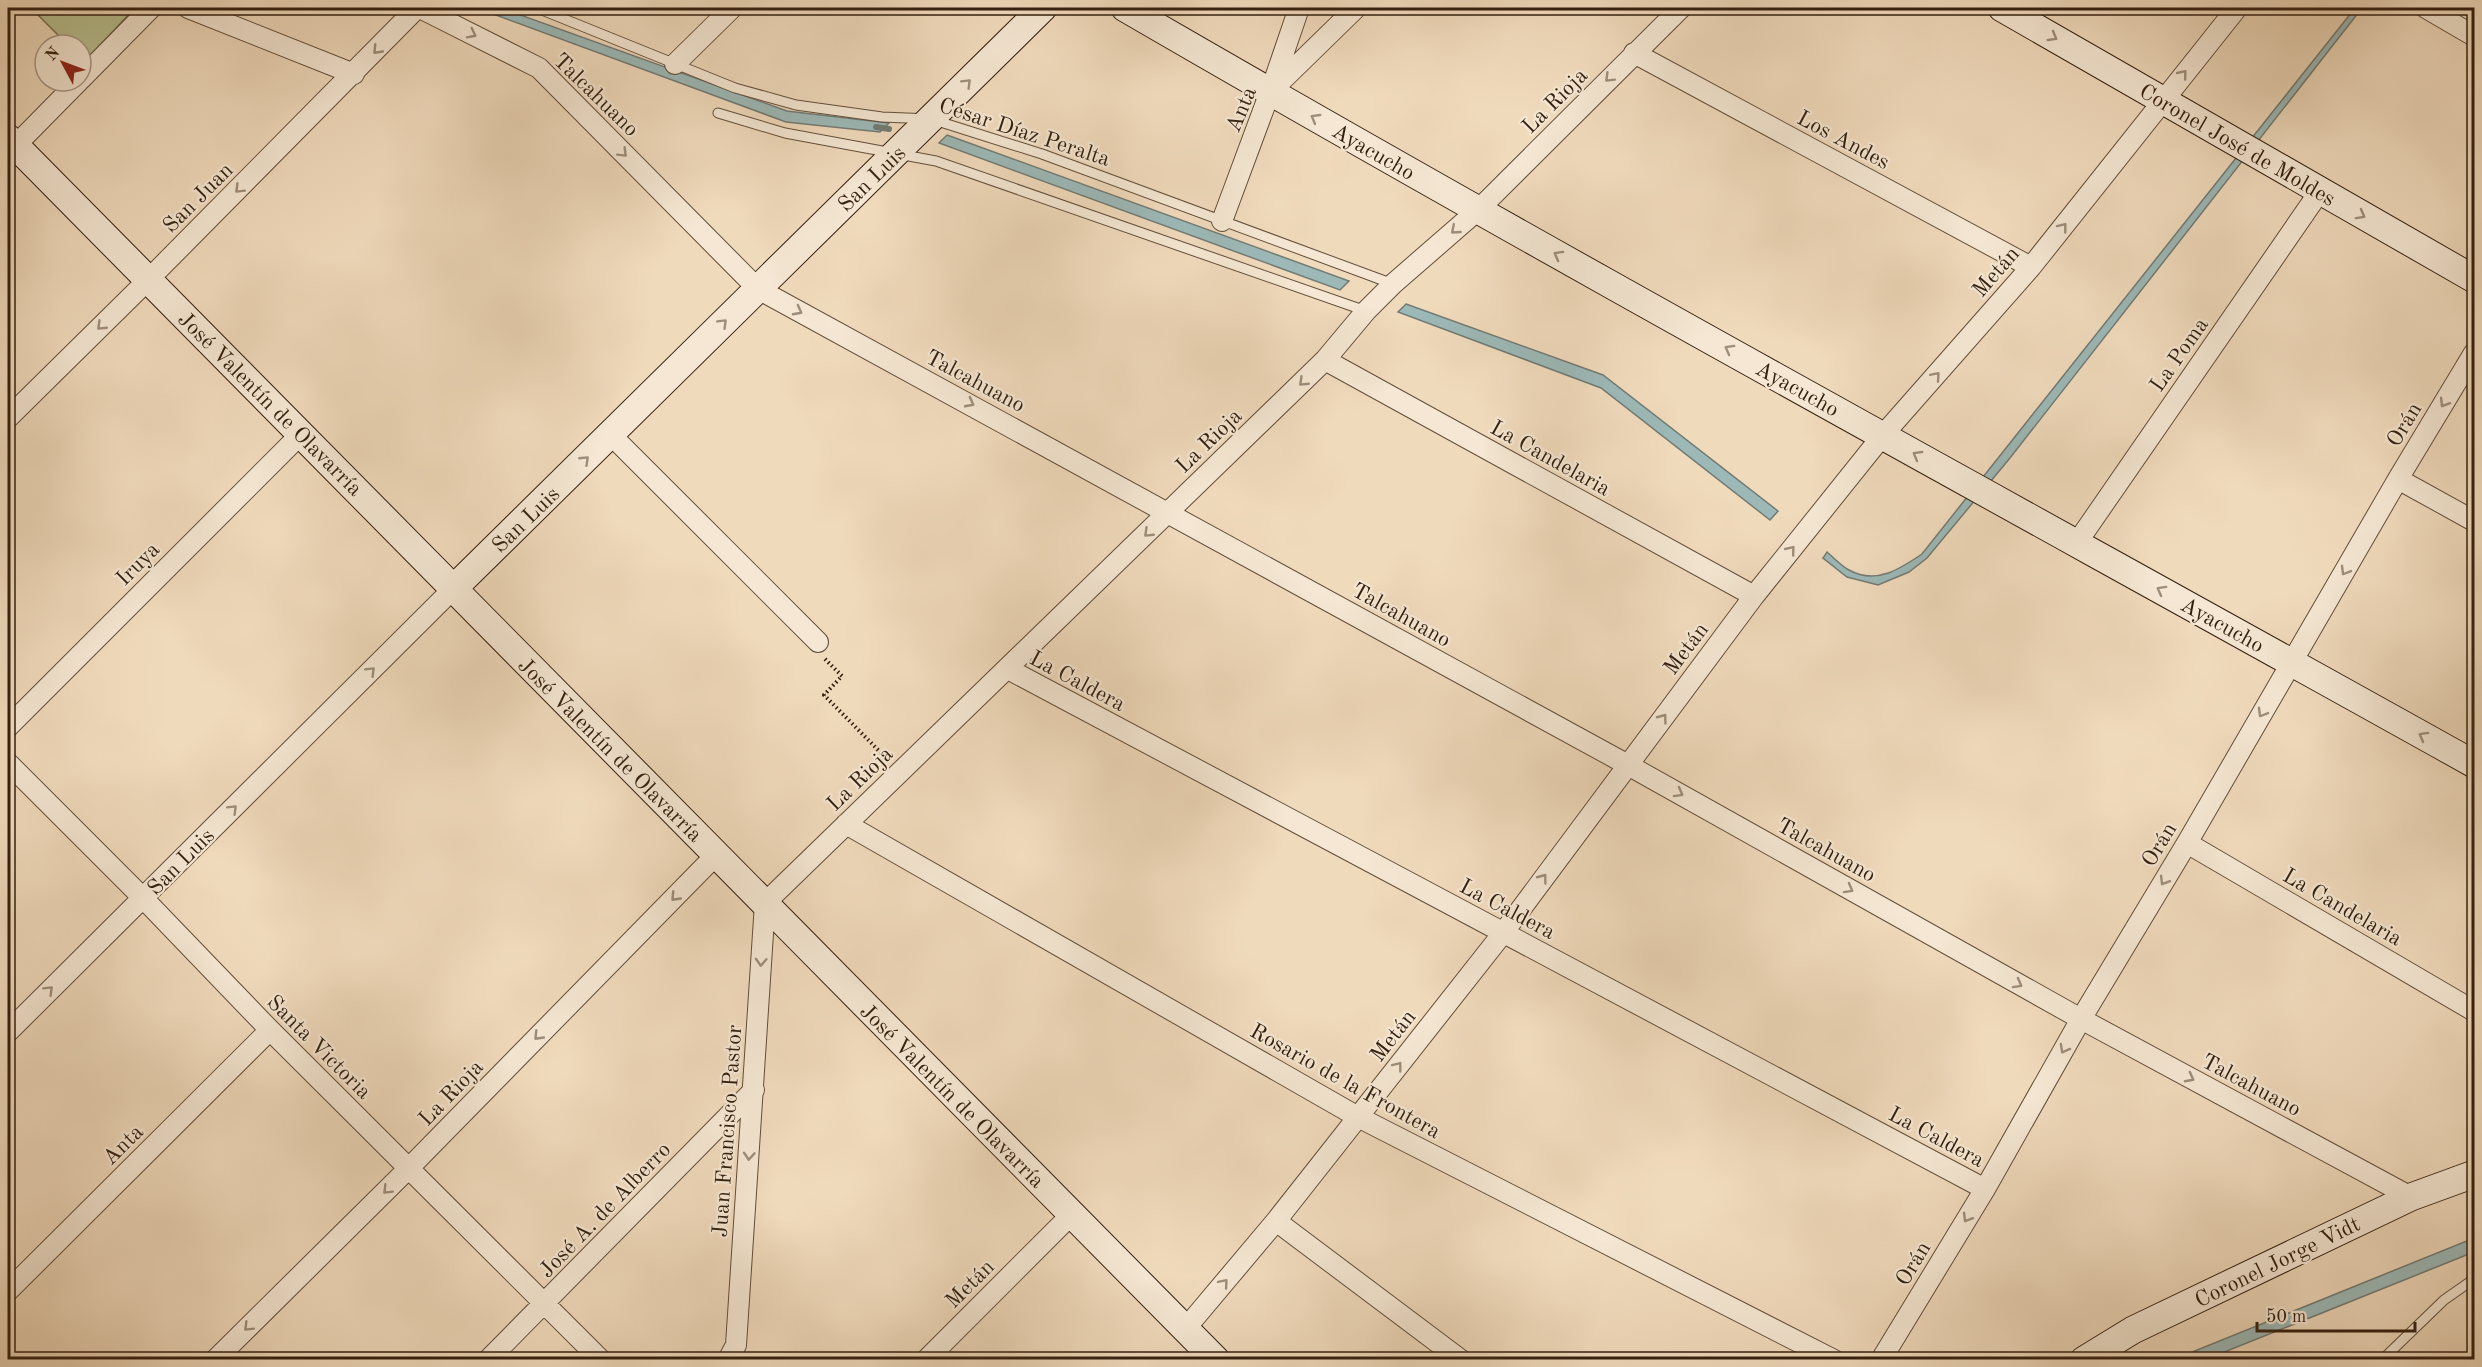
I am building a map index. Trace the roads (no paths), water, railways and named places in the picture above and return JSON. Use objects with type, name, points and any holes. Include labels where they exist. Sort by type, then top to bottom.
[{"type":"street","points":[[93,67],[151,8]]},
{"type":"street","points":[[188,8],[354,74]]},
{"type":"street","name":"San Juan","points":[[8,418],[418,8]]},
{"type":"street","name":"Talcahuano","points":[[418,8],[539,68],[758,289],[1628,765],[2081,1019],[2411,1197]]},
{"type":"street","points":[[675,64],[732,8]]},
{"type":"street","name":"San Luis","points":[[8,1032],[453,589],[1043,8]]},
{"type":"street","name":"Ayacucho","points":[[1125,8],[1478,210],[1992,498],[2475,764]]},
{"type":"street","points":[[1270,92],[1299,8]]},
{"type":"street","name":"Anta","points":[[1222,221],[1270,92],[1356,8]]},
{"type":"street","name":"La Rioja","points":[[765,903],[1325,360],[1366,311],[1393,284],[1478,210],[1681,8]]},
{"type":"street","name":"Coronel José de Moldes","points":[[2002,8],[2475,279]]},
{"type":"street","name":"Metán","points":[[1186,1328],[1276,1221],[1503,933],[1754,596],[1883,435],[2031,267],[2237,8]]},
{"type":"street","points":[[2426,8],[2475,36]]},
{"type":"street","name":"Los Andes","points":[[1634,53],[2031,267]]},
{"type":"street","points":[[10,146],[66,93]]},
{"type":"street","name":"José Valentín de Olavarría","points":[[10,146],[149,279],[1071,1215],[1216,1359]]},
{"type":"street","name":"La Poma","points":[[2076,544],[2320,191]]},
{"type":"street","name":"Orán","points":[[1881,1359],[1985,1189],[2081,1019],[2187,843],[2398,479],[2475,353]]},
{"type":"street","name":"La Candelaria","points":[[1325,360],[1754,596]]},
{"type":"street","name":"Iruya","points":[[8,727],[301,434]]},
{"type":"street","points":[[611,435],[818,642]]},
{"type":"street","points":[[2398,479],[2475,521]]},
{"type":"street","name":"La Caldera","points":[[1008,669],[1985,1189]]},
{"type":"street","name":"Santa Victoria","points":[[8,763],[143,898],[270,1030],[601,1359]]},
{"type":"street","name":"Rosario de la Frontera","points":[[846,824],[1358,1118],[1834,1359]]},
{"type":"street","name":"La Candelaria","points":[[2187,843],[2475,1011]]},
{"type":"street","name":"La Rioja","points":[[215,1359],[409,1168],[716,855]]},
{"type":"street","name":"Juan Francisco Pastor","points":[[728,1359],[735,1345],[765,903]]},
{"type":"street","name":"Anta","points":[[8,1291],[270,1030]]},
{"type":"street","name":"José A. de Alberro","points":[[488,1359],[754,1090]]},
{"type":"street","name":"Coronel Jorge Vidt","points":[[2084,1359],[2133,1330],[2411,1197],[2475,1174]]},
{"type":"street","name":"Metán","points":[[926,1359],[1071,1215]]},
{"type":"street","points":[[1276,1221],[1461,1359]]},
{"type":"lane","name":"César Díaz Peralta","points":[[537,8],[735,88],[796,105],[882,117],[931,119],[1042,154],[1393,284]]},
{"type":"lane","points":[[718,114],[785,133],[936,161],[1366,311]]},
{"type":"lane","points":[[2382,1359],[2393,1355],[2444,1300],[2475,1279]]},
{"type":"water","points":[[477,8],[501,8],[787,111],[889,123],[880,132],[786,122]]},
{"type":"water","points":[[2355,8],[2362,8],[2010,458],[1927,558],[1909,572],[1878,585],[1847,577],[1823,558],[1827,552],[1846,568],[1869,576],[1896,570],[1922,554]]},
{"type":"water","points":[[947,135],[1349,281],[1340,290],[939,143]]},
{"type":"water","points":[[1406,304],[1603,375],[1778,511],[1770,520],[1601,388],[1398,312]]},
{"type":"water","points":[[2474,1238],[2474,1252],[2207,1359],[2175,1359]]},
{"type":"waterway","points":[[876,127],[889,129]]}]
